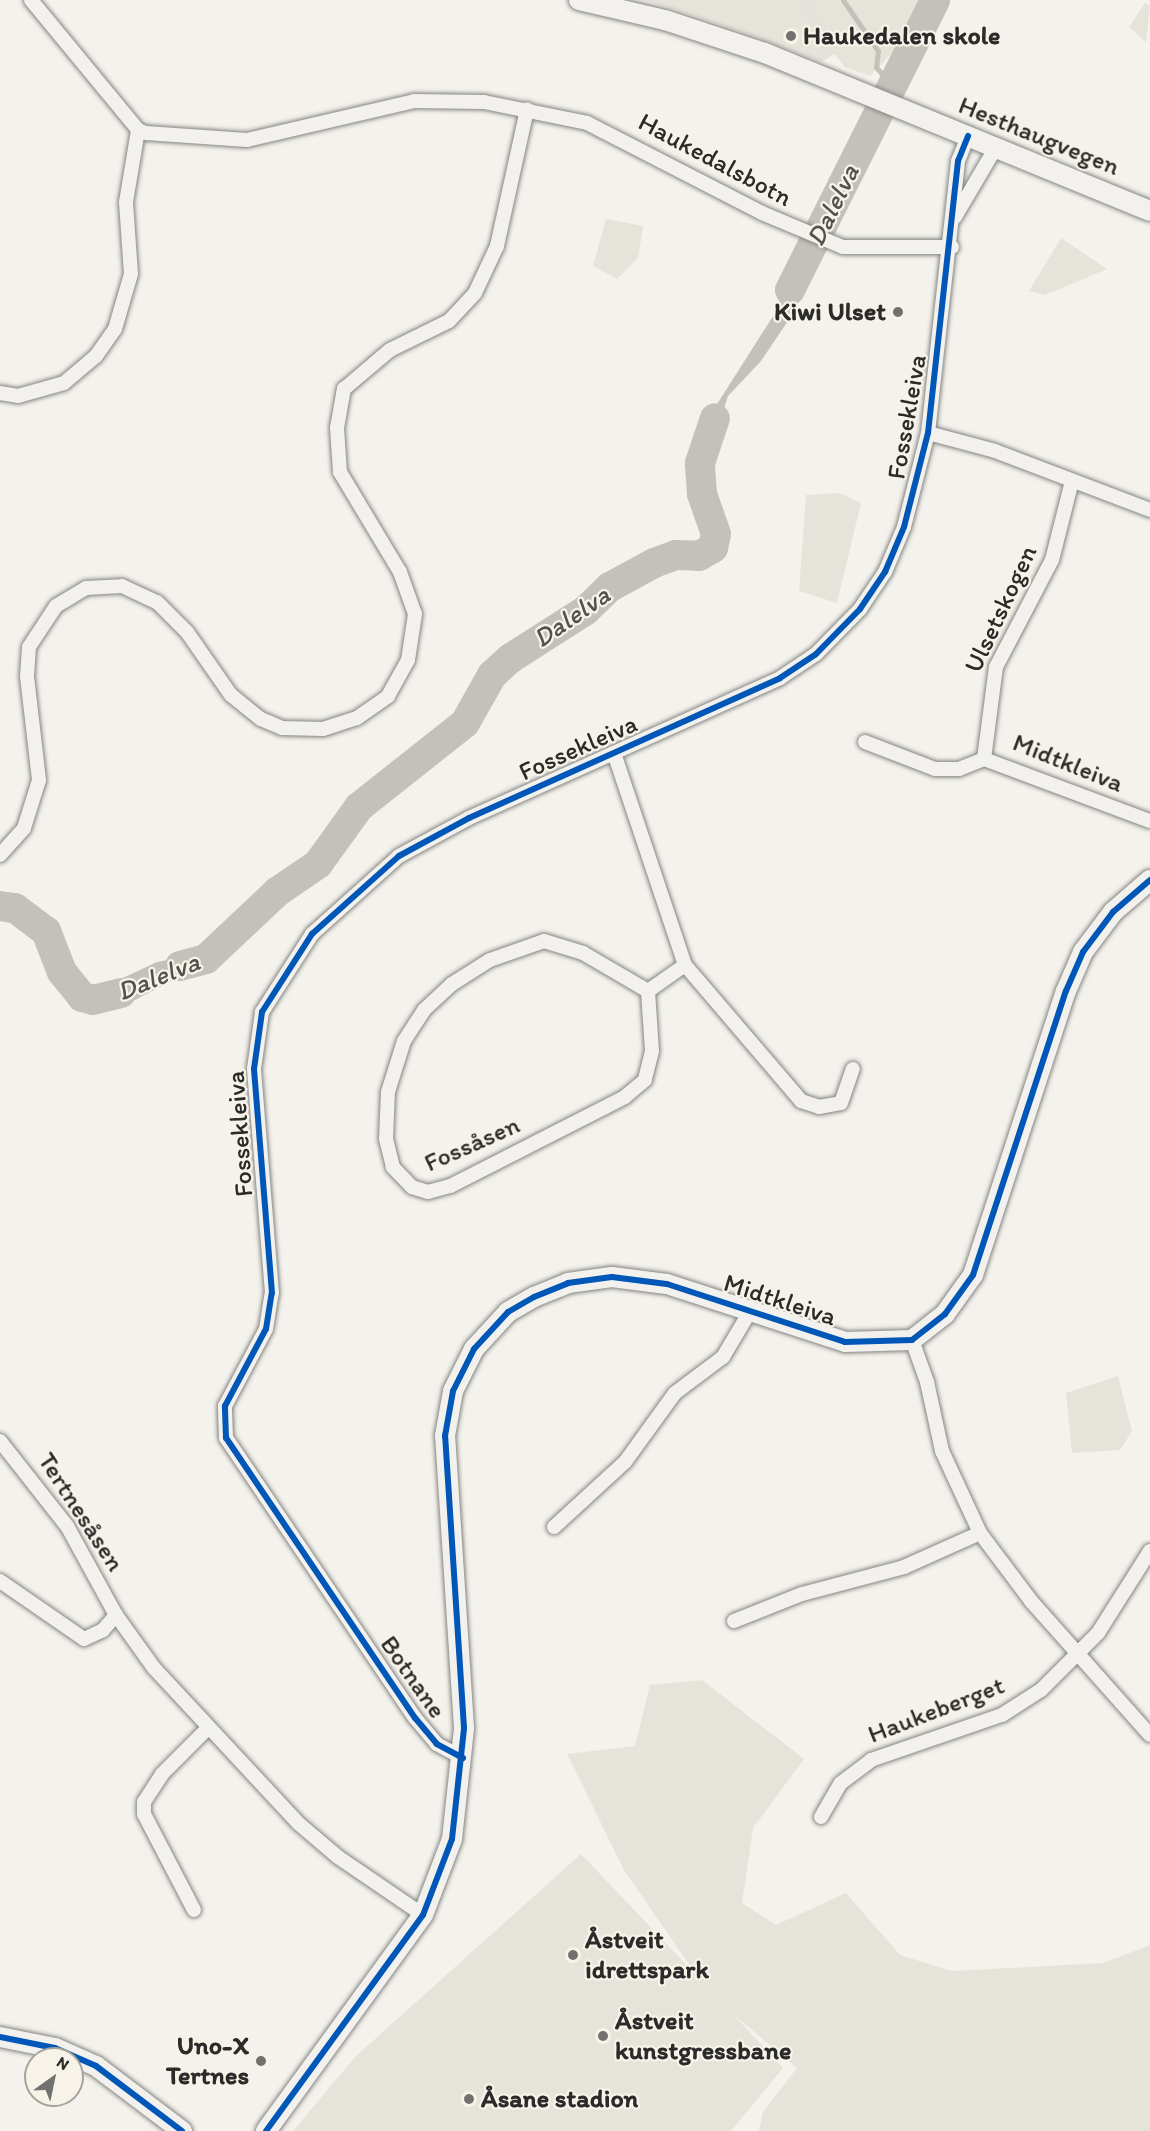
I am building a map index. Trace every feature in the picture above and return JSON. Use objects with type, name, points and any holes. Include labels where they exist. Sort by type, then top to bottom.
[{"type":"street","points":[[0,393],[26,394],[64,383],[96,356],[115,329],[131,274],[126,202],[138,130],[31,0]]},
{"type":"street","name":"Hesthaugvegen","points":[[579,0],[710,34],[847,85],[1150,211]]},
{"type":"street","name":"Haukedalsbotn","points":[[138,130],[183,138],[247,140],[414,102],[460,100],[527,109],[614,134],[808,234],[830,243],[861,250],[952,247]]},
{"type":"street","points":[[0,855],[24,828],[39,780],[27,676],[29,647],[56,606],[86,588],[122,586],[157,602],[187,632],[231,695],[261,719],[282,728],[323,729],[357,718],[388,696],[408,660],[415,614],[400,572],[340,472],[337,428],[344,389],[390,350],[449,321],[474,293],[497,246],[527,109]]},
{"type":"street","name":"Fossekleiva","points":[[230,1393],[270,1315],[272,1266],[254,1051],[262,1012],[279,980],[333,912],[399,856],[470,818],[780,678],[846,627],[873,591],[895,550],[928,433],[956,217],[958,161],[968,136]]},
{"type":"street","name":"Fossekleiva","points":[[956,217],[996,147]]},
{"type":"street","points":[[928,433],[995,451],[1150,510]]},
{"type":"street","name":"Ulsetskogen","points":[[984,759],[996,667],[1052,560],[1072,481]]},
{"type":"street","name":"Midtkleiva","points":[[866,742],[935,769],[959,769],[984,759],[1150,821]]},
{"type":"street","points":[[614,753],[685,965],[801,1101],[819,1107],[841,1103],[854,1069]]},
{"type":"street","points":[[1150,880],[1113,912],[1083,952],[1066,992],[973,1275],[945,1314],[912,1340],[927,1382],[942,1451],[980,1533],[1077,1655],[1150,1735]]},
{"type":"street","name":"Fossåsen","points":[[544,941],[583,953],[648,991],[651,1064],[645,1080],[633,1092],[450,1186],[421,1191],[399,1176],[386,1139],[393,1074],[414,1023],[452,984],[490,960],[544,941]]},
{"type":"street","points":[[648,991],[685,965]]},
{"type":"street","name":"Midtkleiva","points":[[463,1758],[445,1436],[453,1391],[474,1349],[520,1305],[587,1278],[645,1278],[845,1342],[912,1340]]},
{"type":"street","name":"Midtkleiva","points":[[554,1527],[625,1462],[675,1393],[723,1357],[749,1313]]},
{"type":"street","name":"Botnane","points":[[230,1393],[225,1428],[232,1452],[415,1718],[437,1744],[463,1758]]},
{"type":"street","name":"Tertnesåsen","points":[[0,1441],[67,1526],[116,1614],[141,1653],[298,1823],[338,1857],[423,1914]]},
{"type":"street","points":[[734,1621],[802,1594],[904,1567],[980,1533]]},
{"type":"street","name":"Haukeberget","points":[[821,1817],[841,1783],[860,1767],[896,1749],[1002,1715],[1029,1699],[1077,1655],[1098,1632],[1150,1551]]},
{"type":"street","points":[[0,1581],[84,1639],[103,1630],[116,1614]]},
{"type":"street","points":[[194,1910],[144,1814],[144,1802],[162,1773],[209,1727]]},
{"type":"street","points":[[266,2131],[423,1914],[452,1839],[463,1758]]},
{"type":"street","points":[[0,2037],[55,2048],[96,2066],[182,2131]]},
{"type":"shaded area","name":"Haukedalen skole","points":[[643,0],[812,0],[835,54],[821,62],[709,18]]},
{"type":"shaded area","name":"Haukedalen skole","points":[[647,0],[797,0],[814,31],[821,59]]},
{"type":"shaded area","points":[[810,0],[921,0],[891,54],[870,76],[845,67],[836,56]]},
{"type":"shaded area","points":[[1145,3],[1150,6],[1146,42],[1129,27]]},
{"type":"shaded area","points":[[606,219],[643,226],[638,258],[617,279],[593,266]]},
{"type":"shaded area","points":[[1061,238],[1107,269],[1045,295],[1029,291]]},
{"type":"shaded area","points":[[839,493],[861,503],[837,603],[799,591],[806,495]]},
{"type":"shaded area","points":[[1118,1376],[1132,1431],[1120,1450],[1072,1453],[1066,1393]]},
{"type":"shaded area","points":[[702,1680],[804,1759],[753,1828],[742,1903],[776,1925],[846,1893],[900,1955],[952,1971],[1104,1963],[1150,1945],[1150,2131],[759,2131],[763,2112],[797,2068],[732,2013],[783,2068],[731,2131],[293,2131],[355,2057],[581,1854],[697,1976],[624,1870],[567,1754],[635,1746],[650,1685]]},
{"type":"water","points":[[798,248],[812,255],[796,309],[761,361],[728,396],[710,452],[703,458],[699,448],[707,437],[712,412],[775,313]]},
{"type":"water","points":[[217,951],[212,960],[135,1000],[94,1005],[82,997],[157,962]]},
{"type":"waterway","points":[[843,0],[878,51],[876,67],[891,84]]},
{"type":"waterway","name":"Dalelva","points":[[790,290],[935,0]]},
{"type":"waterway","name":"Dalelva","points":[[180,966],[206,959],[277,892],[318,864],[359,807],[465,723],[492,675],[511,658],[586,610],[610,587],[654,563],[676,555],[699,556],[713,548],[716,534],[702,494],[700,463],[715,418]]},
{"type":"waterway","name":"Dalelva","points":[[0,906],[15,908],[46,931],[62,972],[82,997],[93,1000],[121,993]]},
{"type":"cycle path","points":[[463,1758],[437,1744],[415,1718],[226,1438],[225,1406],[266,1329],[272,1293],[254,1069],[262,1012],[312,934],[399,856],[469,818],[780,678],[816,654],[860,609],[885,572],[904,527],[928,433],[958,161],[968,136]]},
{"type":"cycle path","points":[[266,2131],[423,1915],[452,1839],[464,1728],[445,1436],[453,1391],[474,1349],[508,1312],[534,1297],[568,1283],[612,1277],[667,1284],[845,1342],[912,1340],[945,1314],[973,1275],[1066,991],[1083,952],[1113,912],[1150,880]]},
{"type":"cycle path","points":[[0,2037],[55,2048],[96,2066],[182,2131]]},
{"type":"place","name":"Haukedalen skole","points":[[791,36]]},
{"type":"place","name":"Kiwi Ulset","points":[[898,312]]},
{"type":"place","name":"Åstveit idrettspark","points":[[573,1955]]},
{"type":"place","name":"Åstveit kunstgressbane","points":[[603,2036]]},
{"type":"place","name":"Uno-X Tertnes","points":[[261,2061]]},
{"type":"place","name":"Åsane stadion","points":[[469,2099]]}]
